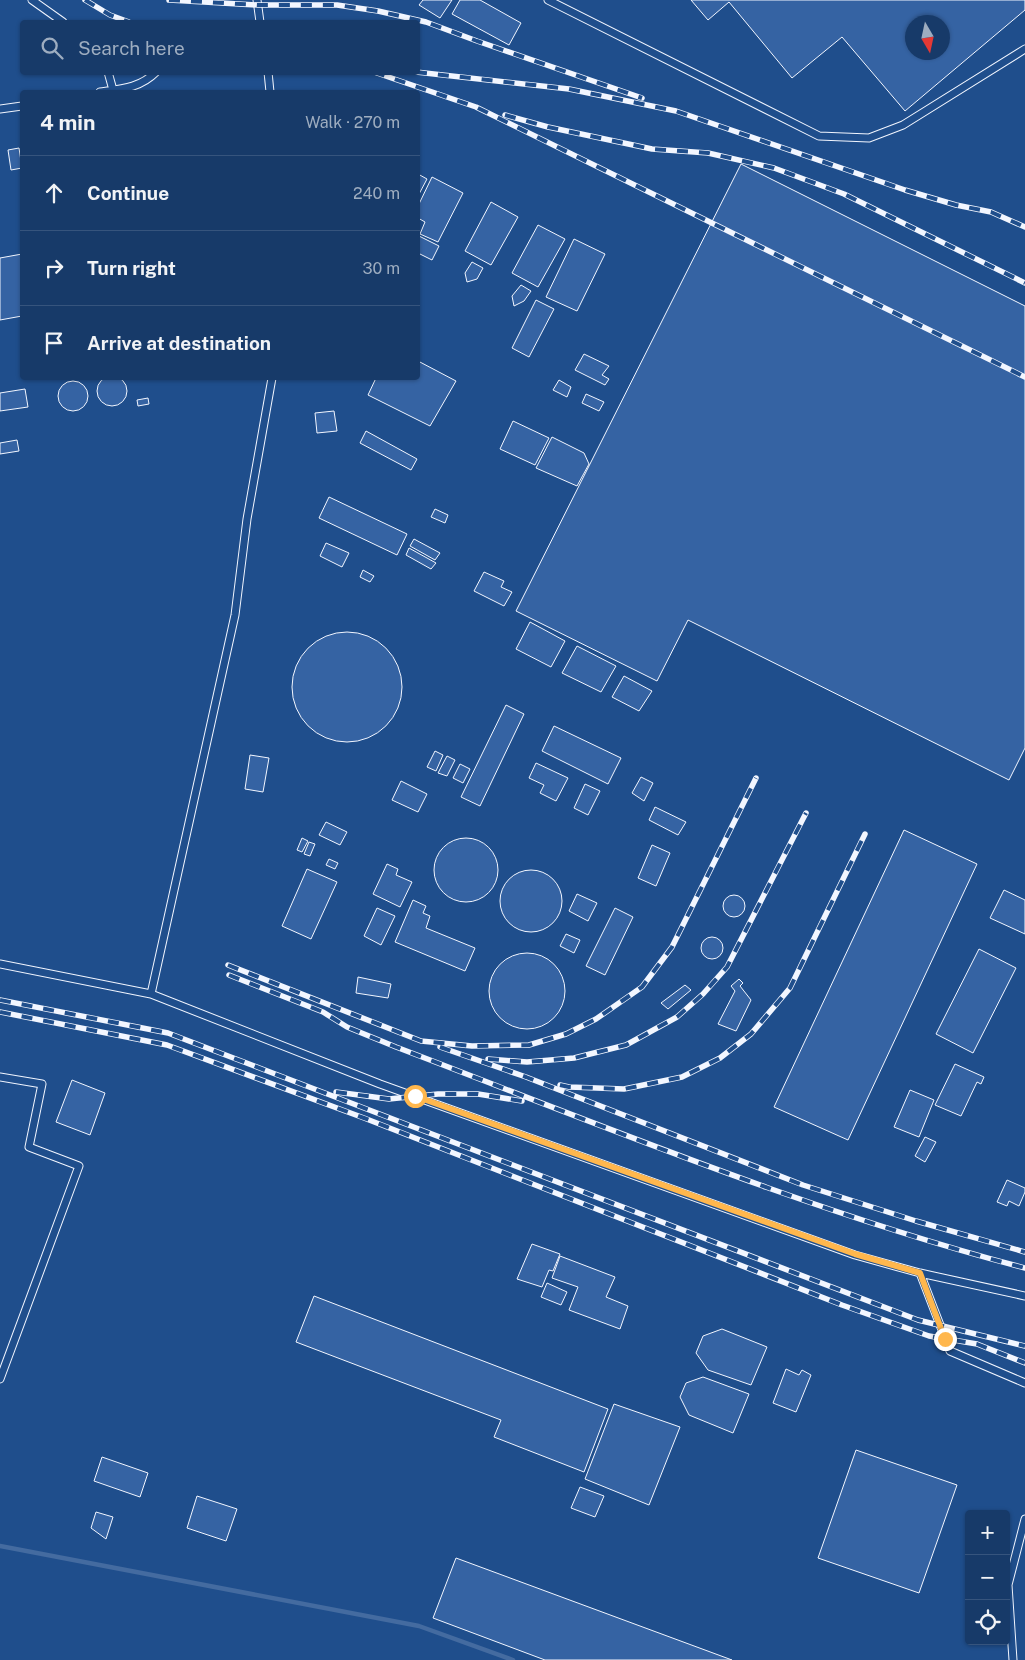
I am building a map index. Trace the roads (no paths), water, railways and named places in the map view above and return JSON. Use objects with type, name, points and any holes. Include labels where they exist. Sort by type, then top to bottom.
[{"type":"lane","points":[[32,0],[60,20]]},
{"type":"lane","points":[[257,0],[258,20]]},
{"type":"lane","points":[[548,0],[819,136],[869,138],[902,125],[1025,49]]},
{"type":"lane","points":[[109,75],[113,90],[128,88],[148,81],[153,75]]},
{"type":"lane","points":[[268,75],[270,90]]},
{"type":"lane","points":[[0,109],[20,106]]},
{"type":"lane","points":[[151,994],[235,615],[247,519],[272,380]]},
{"type":"lane","points":[[0,966],[151,994],[415,1096],[855,1254],[920,1273],[1025,1296]]},
{"type":"lane","points":[[0,1076],[42,1084],[29,1147],[79,1166],[0,1379]]},
{"type":"lane","points":[[920,1273],[950,1351],[1025,1383]]},
{"type":"lane","points":[[1013,1660],[1008,1585],[1025,1519]]},
{"type":"waterway","points":[[0,1546],[419,1626],[513,1660]]},
{"type":"railway","points":[[85,0],[110,15],[124,20]]},
{"type":"railway","points":[[169,0],[258,5],[337,5],[378,11],[417,20]]},
{"type":"railway","points":[[420,21],[642,98]]},
{"type":"railway","points":[[420,72],[569,89],[676,111],[905,190],[956,205],[991,212],[1025,227]]},
{"type":"railway","points":[[383,75],[476,107],[1025,377]]},
{"type":"railway","points":[[505,115],[548,127],[652,149],[708,153],[774,168],[844,194],[1025,283]]},
{"type":"railway","points":[[228,965],[421,1041],[472,1046],[529,1045],[566,1034],[596,1019],[642,987],[672,947],[756,778]]},
{"type":"railway","points":[[488,1059],[527,1062],[574,1058],[626,1045],[677,1017],[703,994],[727,967],[806,813]]},
{"type":"railway","points":[[560,1085],[624,1089],[682,1077],[720,1058],[751,1034],[790,988],[865,834]]},
{"type":"railway","points":[[229,975],[323,1012],[347,1027],[396,1047],[708,1166],[865,1221],[1025,1268]]},
{"type":"railway","points":[[0,1000],[168,1033],[918,1320],[1025,1346]]},
{"type":"railway","points":[[0,1012],[167,1045],[364,1118],[842,1305],[929,1336],[977,1344],[1025,1363]]},
{"type":"railway","points":[[440,1047],[526,1077],[803,1185],[916,1221],[1025,1252]]},
{"type":"railway","points":[[336,1092],[389,1099],[438,1094],[478,1094],[522,1101]]}]
